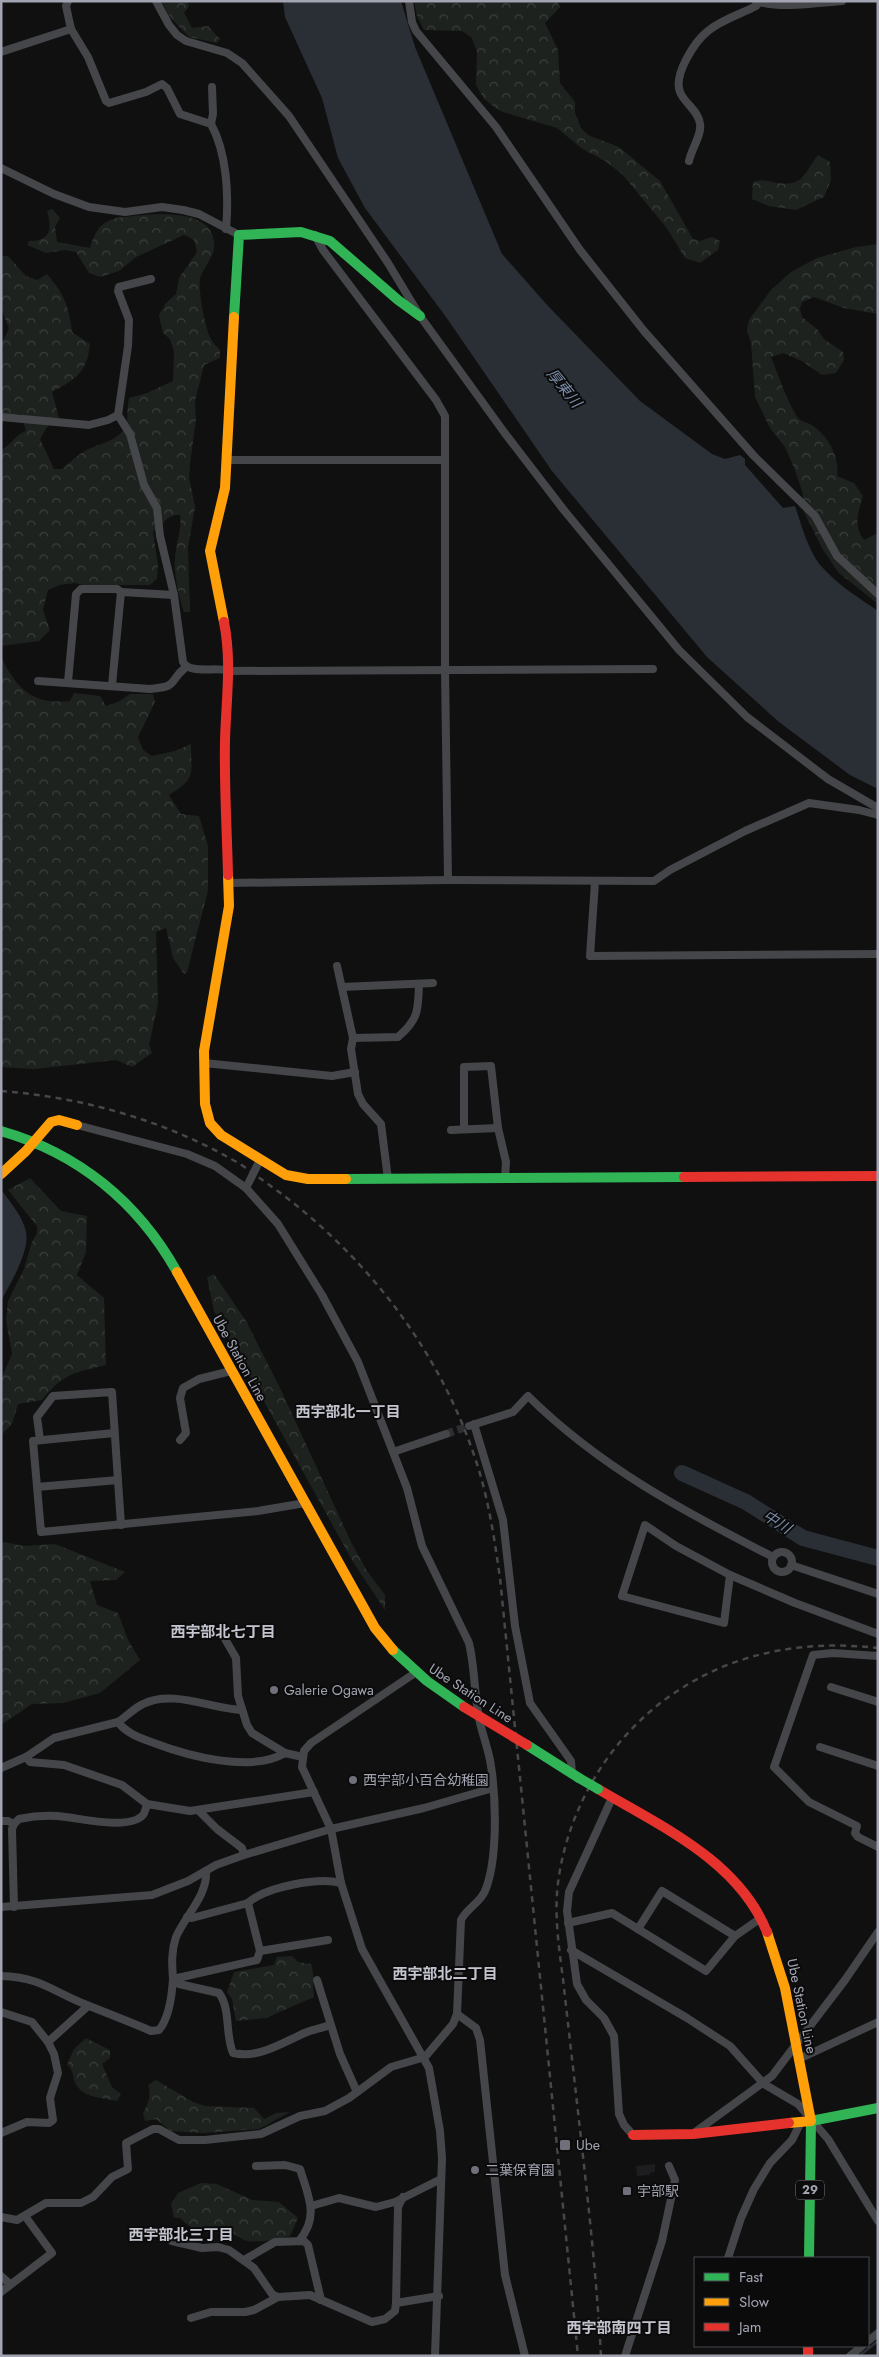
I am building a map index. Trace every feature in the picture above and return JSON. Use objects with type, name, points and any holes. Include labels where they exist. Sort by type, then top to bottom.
[{"type":"street","points":[[68,1],[66,6],[71,29],[88,57],[106,101],[109,103],[146,92],[162,84],[167,88],[180,114],[211,124]]},
{"type":"street","points":[[156,1],[169,26],[177,35],[186,41],[227,53],[242,63],[289,116],[388,263],[420,316],[563,509],[679,650],[747,717],[828,779],[878,808]]},
{"type":"street","points":[[409,1],[412,22],[416,31],[496,127],[575,243],[605,283],[688,382],[754,456],[815,516],[837,556],[878,594]]},
{"type":"street","points":[[689,161],[691,150],[700,129],[700,122],[680,92],[678,78],[684,64],[708,31],[756,6],[758,2],[803,4],[842,1]]},
{"type":"street","points":[[1,52],[71,29]]},
{"type":"street","points":[[212,87],[213,114],[211,124],[220,144],[224,171],[226,229]]},
{"type":"street","points":[[1,168],[54,194],[88,207],[124,212],[162,207],[183,210],[198,214],[239,235],[301,232],[315,234],[330,241],[398,300],[420,316]]},
{"type":"street","points":[[315,234],[323,250],[441,408],[444,416],[444,670],[448,880]]},
{"type":"street","points":[[239,235],[225,488],[210,551],[228,641],[229,671],[225,740],[229,906],[204,1051],[205,1104],[210,1122],[221,1135],[275,1170],[294,1178],[878,1176]]},
{"type":"street","points":[[150,279],[119,287],[118,291],[129,320],[128,346],[118,415],[130,434],[144,485],[157,508],[160,536],[174,595],[183,662],[186,667],[192,669],[221,668],[229,671],[653,669]]},
{"type":"street","points":[[1,417],[89,425],[118,415]]},
{"type":"street","points":[[226,460],[444,460]]},
{"type":"street","points":[[68,682],[76,594],[81,589],[174,595]]},
{"type":"street","points":[[112,686],[122,592]]},
{"type":"street","points":[[38,681],[150,689],[165,688],[171,686],[186,667]]},
{"type":"street","points":[[228,883],[448,880],[654,881],[670,870],[745,831],[810,803],[878,815]]},
{"type":"street","points":[[594,882],[590,956],[878,954]]},
{"type":"street","points":[[337,966],[353,1038],[351,1049],[358,1094],[363,1104],[381,1124],[388,1179]]},
{"type":"street","points":[[342,987],[433,983]]},
{"type":"street","points":[[353,1038],[398,1037],[415,1020],[418,1012],[418,984]]},
{"type":"street","points":[[204,1063],[332,1076],[355,1072]]},
{"type":"street","points":[[464,1129],[464,1067],[491,1066],[498,1128],[506,1162],[506,1178]]},
{"type":"street","points":[[1,1174],[51,1122],[59,1120],[199,1158],[230,1176],[246,1188],[259,1200],[284,1232],[322,1294],[358,1362],[407,1488],[422,1546],[469,1643],[473,1660],[479,1719],[491,1765],[495,1830],[485,1892],[464,1913],[462,1920],[456,2014],[453,2024],[425,2057],[391,2067],[337,2106],[300,2116],[261,2134],[205,2140],[179,2140],[153,2129],[126,2143],[128,2169],[112,2177],[94,2197],[81,2202],[46,2203],[17,2220],[1,2217]]},
{"type":"street","points":[[451,1130],[498,1128]]},
{"type":"street","name":"Ube Station Line","points":[[1,1131],[34,1141],[55,1150],[99,1178],[141,1218],[168,1256],[375,1628],[393,1651],[415,1673],[464,1707],[682,1840],[716,1865],[743,1892],[761,1918],[783,1975],[799,2059],[806,2121]]},
{"type":"street","points":[[246,1188],[260,1160]]},
{"type":"street","points":[[180,1440],[186,1434],[180,1398],[183,1388],[199,1379],[231,1371]]},
{"type":"street","points":[[40,1440],[37,1417],[53,1396],[112,1392],[121,1525]]},
{"type":"street","points":[[575,1775],[571,1761],[530,1703],[515,1626],[502,1520],[471,1425],[513,1412],[528,1396],[560,1427],[608,1464],[686,1513],[773,1557]]},
{"type":"street","points":[[114,1433],[33,1441],[41,1532],[258,1512],[305,1503]]},
{"type":"street","points":[[393,1452],[446,1434]]},
{"type":"street","points":[[37,1487],[118,1480]]},
{"type":"street","points":[[730,1575],[724,1623],[622,1596],[645,1525],[676,1546],[730,1575],[795,1603],[878,1634]]},
{"type":"street","points":[[783,1552],[788,1554],[792,1559],[791,1565],[787,1570],[781,1572],[775,1569],[772,1564],[773,1557],[777,1553],[783,1552]]},
{"type":"street","points":[[791,1565],[878,1594]]},
{"type":"street","points":[[221,1632],[236,1658],[238,1696],[252,1733],[285,1753],[303,1757]]},
{"type":"street","points":[[878,1656],[832,1653],[813,1655],[774,1767],[809,1802],[857,1826],[855,1833],[858,1837],[878,1847]]},
{"type":"street","points":[[415,1673],[306,1747],[302,1768],[331,1829],[341,1883],[362,1949],[425,2057],[429,2068],[440,2130],[441,2179],[435,2356]]},
{"type":"street","points":[[831,1687],[878,1702]]},
{"type":"street","points":[[1,1768],[26,1757],[54,1738],[118,1722],[139,1706],[158,1700],[177,1700],[242,1710]]},
{"type":"street","points":[[118,1722],[126,1731],[198,1758],[244,1761],[277,1758],[285,1753]]},
{"type":"street","points":[[820,1747],[878,1766]]},
{"type":"street","points":[[26,1757],[30,1762],[64,1765],[122,1785],[147,1804],[199,1811],[314,1792]]},
{"type":"street","points":[[1,1907],[152,1895],[216,1865],[244,1855],[331,1829],[424,1808],[493,1788]]},
{"type":"street","points":[[612,1798],[569,1892],[567,1900],[568,1923],[575,1976],[580,1991],[604,2018],[614,2036],[621,2119],[632,2135],[693,2134],[806,2121],[878,2108]]},
{"type":"street","points":[[14,1824],[23,1818],[47,1816],[66,1817],[86,1822],[121,1822],[136,1819],[143,1815],[147,1804]]},
{"type":"street","points":[[199,1811],[217,1830],[242,1848],[244,1855]]},
{"type":"street","points":[[1,1821],[8,1821],[14,1824]]},
{"type":"street","points":[[14,1824],[12,1853],[14,1907]]},
{"type":"street","points":[[1,1976],[36,1980],[88,2006],[98,2008],[151,2031],[159,2030],[163,2025],[172,1994],[173,1949],[187,1917],[202,1893],[207,1881],[206,1871]]},
{"type":"street","points":[[187,1917],[192,1918],[248,1903],[255,1896],[273,1890],[302,1884],[341,1883]]},
{"type":"street","points":[[638,1929],[662,1891],[735,1936]]},
{"type":"street","points":[[173,1979],[258,1960],[260,1951],[248,1903]]},
{"type":"street","points":[[568,1923],[612,1913],[706,1971],[735,1936],[761,1918]]},
{"type":"street","points":[[693,2134],[764,2084],[845,1980],[878,1932]]},
{"type":"street","points":[[260,1951],[328,1940]]},
{"type":"street","points":[[571,1950],[679,2013],[730,2046],[764,2084],[798,2104],[806,2121],[828,2139],[878,2221]]},
{"type":"street","points":[[173,1979],[179,1984],[219,1993],[224,2006],[228,2043],[233,2053],[244,2055],[268,2050],[308,2032],[330,2026]]},
{"type":"street","points":[[317,1980],[330,2026],[357,2092]]},
{"type":"street","points":[[48,2042],[88,2006]]},
{"type":"street","points":[[1,2012],[32,2022],[48,2042],[57,2060],[58,2073],[50,2098],[53,2120],[49,2122],[28,2122],[1,2133]]},
{"type":"street","points":[[456,2014],[476,2028],[480,2040],[505,2275],[525,2356]]},
{"type":"street","points":[[799,2059],[878,2022]]},
{"type":"street","points":[[728,2257],[741,2218],[754,2189],[770,2162],[792,2140],[806,2121]]},
{"type":"street","name":"29","points":[[806,2121],[809,2257]]},
{"type":"street","points":[[256,2166],[285,2165],[300,2169],[310,2198],[311,2217],[307,2232],[299,2241]]},
{"type":"street","points":[[625,2356],[662,2241],[675,2180],[669,2166]]},
{"type":"street","points":[[310,2206],[339,2198],[376,2207],[395,2202],[441,2179]]},
{"type":"street","points":[[191,2318],[211,2312],[245,2312],[254,2310],[278,2297],[310,2295],[372,2322],[385,2319],[395,2311],[398,2208],[403,2197]]},
{"type":"street","points":[[1,2292],[52,2253],[25,2216]]},
{"type":"street","points":[[172,2241],[202,2248],[218,2247],[229,2250],[254,2268],[272,2294],[278,2297]]},
{"type":"street","points":[[244,2260],[275,2242],[304,2241],[308,2244],[321,2300]]},
{"type":"street","points":[[1,2276],[10,2284]]},
{"type":"street","points":[[396,2304],[438,2296]]},
{"type":"street","points":[[850,2356],[861,2347]]},
{"type":"shaded area","points":[[655,2164],[655,2172],[650,2173],[650,2175],[637,2176],[636,2166]]},
{"type":"green space","points":[[161,1],[187,1],[189,6],[184,13],[192,28],[208,26],[220,39],[217,43],[189,37],[170,17]]},
{"type":"green space","points":[[414,1],[557,1],[560,7],[545,23],[558,50],[560,83],[575,102],[575,113],[581,128],[588,135],[619,147],[660,181],[693,239],[700,241],[712,237],[720,241],[718,250],[700,263],[685,258],[666,227],[622,174],[605,161],[581,148],[557,128],[500,111],[484,99],[476,85],[477,52],[472,38],[462,31],[424,30],[417,16]]},
{"type":"green space","points":[[818,155],[830,162],[831,180],[824,197],[796,210],[769,206],[752,199],[753,182],[793,183],[803,176]]},
{"type":"green space","points":[[52,209],[60,218],[55,227],[57,242],[90,248],[101,226],[116,218],[164,214],[179,215],[194,219],[205,225],[212,234],[214,248],[200,279],[200,292],[206,327],[212,340],[220,350],[220,358],[204,365],[195,401],[196,419],[189,477],[195,507],[188,548],[190,612],[184,612],[178,592],[175,558],[180,531],[180,515],[175,515],[168,518],[153,531],[158,565],[157,579],[150,585],[117,585],[104,590],[75,583],[60,585],[48,590],[43,610],[50,630],[39,641],[1,646],[1,450],[26,431],[21,414],[1,414],[1,344],[9,329],[1,308],[1,256],[8,256],[26,276],[37,280],[47,274],[65,301],[72,332],[90,344],[83,369],[74,379],[52,392],[59,418],[47,427],[40,439],[54,469],[62,469],[77,456],[117,437],[121,433],[127,421],[129,398],[147,393],[173,381],[174,352],[170,339],[163,333],[159,315],[166,303],[176,294],[179,278],[197,252],[194,240],[184,235],[136,257],[119,271],[100,277],[89,273],[76,252],[65,250],[46,253],[27,245],[29,241],[42,239],[46,236],[49,228],[47,211]]},
{"type":"green space","points":[[878,244],[878,314],[844,308],[814,297],[802,302],[800,309],[802,317],[817,329],[824,339],[843,352],[844,360],[836,373],[822,375],[802,361],[783,353],[771,357],[797,417],[816,428],[822,434],[834,453],[837,476],[854,483],[863,496],[857,519],[858,529],[864,540],[878,533],[878,604],[838,572],[822,548],[802,508],[803,494],[795,470],[785,447],[770,428],[755,397],[751,343],[747,330],[749,320],[771,290],[791,272],[817,258],[856,247]]},
{"type":"green space","points":[[1,657],[20,686],[27,692],[45,700],[57,702],[70,701],[74,693],[100,696],[106,706],[118,702],[130,694],[153,694],[155,702],[138,737],[143,750],[152,756],[175,751],[191,744],[191,769],[188,779],[169,795],[181,814],[199,816],[208,846],[208,891],[187,972],[184,974],[173,958],[166,928],[156,932],[158,1004],[149,1045],[152,1053],[132,1067],[116,1060],[34,1069],[1,1067]]},
{"type":"green space","points":[[30,1178],[61,1211],[87,1216],[86,1252],[77,1275],[104,1298],[106,1365],[70,1375],[57,1384],[42,1400],[18,1404],[12,1424],[1,1435],[1,1379],[12,1354],[6,1320],[8,1301],[24,1269],[32,1242],[37,1233],[37,1226],[8,1190]]},
{"type":"green space","points":[[214,1274],[246,1321],[280,1388],[352,1544],[367,1571],[385,1595],[385,1610],[353,1562],[214,1311],[207,1277]]},
{"type":"green space","points":[[1,1543],[24,1546],[55,1544],[125,1572],[116,1580],[90,1581],[97,1605],[118,1613],[128,1640],[140,1660],[100,1693],[63,1703],[32,1704],[1,1725]]},
{"type":"green space","points":[[292,1956],[298,1962],[311,1964],[314,1997],[266,2018],[236,2021],[232,1999],[227,1992],[234,1972],[274,1965],[277,1957]]},
{"type":"green space","points":[[86,2038],[110,2050],[110,2058],[102,2064],[112,2087],[121,2094],[117,2101],[85,2093],[75,2084],[70,2067],[67,2065],[74,2049]]},
{"type":"green space","points":[[156,2080],[193,2102],[205,2106],[254,2108],[264,2119],[276,2113],[290,2112],[259,2129],[204,2133],[171,2131],[156,2119],[145,2121],[143,2113],[149,2099],[148,2085]]},
{"type":"green space","points":[[201,2183],[217,2184],[252,2200],[279,2202],[298,2218],[290,2236],[264,2241],[248,2241],[230,2233],[198,2231],[180,2218],[174,2218],[171,2204],[178,2193]]},
{"type":"water","name":"厚東川","points":[[283,1],[401,1],[415,47],[502,254],[548,306],[640,401],[712,454],[725,459],[740,455],[745,459],[745,465],[783,508],[795,506],[809,546],[817,561],[828,574],[878,611],[878,789],[850,775],[779,722],[707,657],[552,471],[446,317],[365,208],[338,158],[322,98],[285,17]]},
{"type":"water","points":[[2,1191],[22,1221],[26,1232],[26,1240],[22,1258],[1,1301]]},
{"type":"waterway","name":"中川","points":[[682,1473],[746,1502],[803,1538],[878,1558]]},
{"type":"waterway","points":[[859,2356],[878,2341]]},
{"type":"tunnel","points":[[446,1434],[469,1426]]},
{"type":"railway","points":[[1,1091],[61,1099],[121,1113],[178,1133],[237,1162],[296,1206],[330,1235],[361,1266],[390,1300],[415,1336],[438,1374],[458,1414],[474,1455],[487,1500],[500,1578],[578,2356]]},
{"type":"railway","points":[[601,2356],[590,2220],[557,1919],[558,1883],[563,1854],[572,1826],[583,1799],[614,1749],[655,1707],[679,1690],[725,1666],[749,1657],[774,1651],[826,1646],[878,1648]]},
{"type":"traffic: fast","points":[[234,317],[239,235],[301,232],[330,241],[398,300],[420,316]]},
{"type":"traffic: fast","points":[[1,1131],[56,1152],[103,1184],[124,1202],[144,1224],[177,1272]]},
{"type":"traffic: fast","points":[[346,1179],[684,1177]]},
{"type":"traffic: fast","points":[[393,1650],[427,1681],[464,1707]]},
{"type":"traffic: fast","points":[[527,1745],[579,1778]]},
{"type":"traffic: fast","points":[[579,1778],[598,1789]]},
{"type":"traffic: fast","points":[[809,2257],[811,2121],[878,2108]]},
{"type":"traffic: slow","points":[[224,622],[210,551],[225,488],[234,317]]},
{"type":"traffic: slow","points":[[228,875],[229,906],[204,1051],[205,1104],[210,1123],[221,1135],[286,1175],[308,1179],[346,1179]]},
{"type":"traffic: slow","points":[[1,1174],[26,1151],[51,1122],[59,1120],[77,1125]]},
{"type":"traffic: slow","points":[[177,1272],[375,1628],[393,1650]]},
{"type":"traffic: slow","points":[[767,1932],[785,1988],[811,2121],[789,2123]]},
{"type":"traffic: jam","points":[[224,622],[228,652],[225,741],[228,875]]},
{"type":"traffic: jam","points":[[684,1177],[878,1176]]},
{"type":"traffic: jam","points":[[464,1707],[527,1745]]},
{"type":"traffic: jam","points":[[598,1789],[695,1847],[717,1865],[737,1884],[754,1907],[767,1932]]},
{"type":"traffic: jam","points":[[633,2135],[693,2134],[789,2123]]},
{"type":"traffic: jam","points":[[808,2347],[808,2356]]},
{"type":"place","name":"Galerie Ogawa","points":[[274,1690]]},
{"type":"place","name":"西宇部小百合幼稚園","points":[[353,1780]]},
{"type":"place","name":"Ube","points":[[565,2145]]},
{"type":"place","name":"二葉保育園","points":[[475,2170]]},
{"type":"place","name":"宇部駅","points":[[627,2191]]},
{"type":"district","name":"西宇部北一丁目","points":[[348,1412]]},
{"type":"district","name":"西宇部北七丁目","points":[[223,1632]]},
{"type":"district","name":"西宇部北二丁目","points":[[445,1974]]},
{"type":"district","name":"西宇部北三丁目","points":[[181,2235]]},
{"type":"district","name":"西宇部南四丁目","points":[[619,2328]]}]
